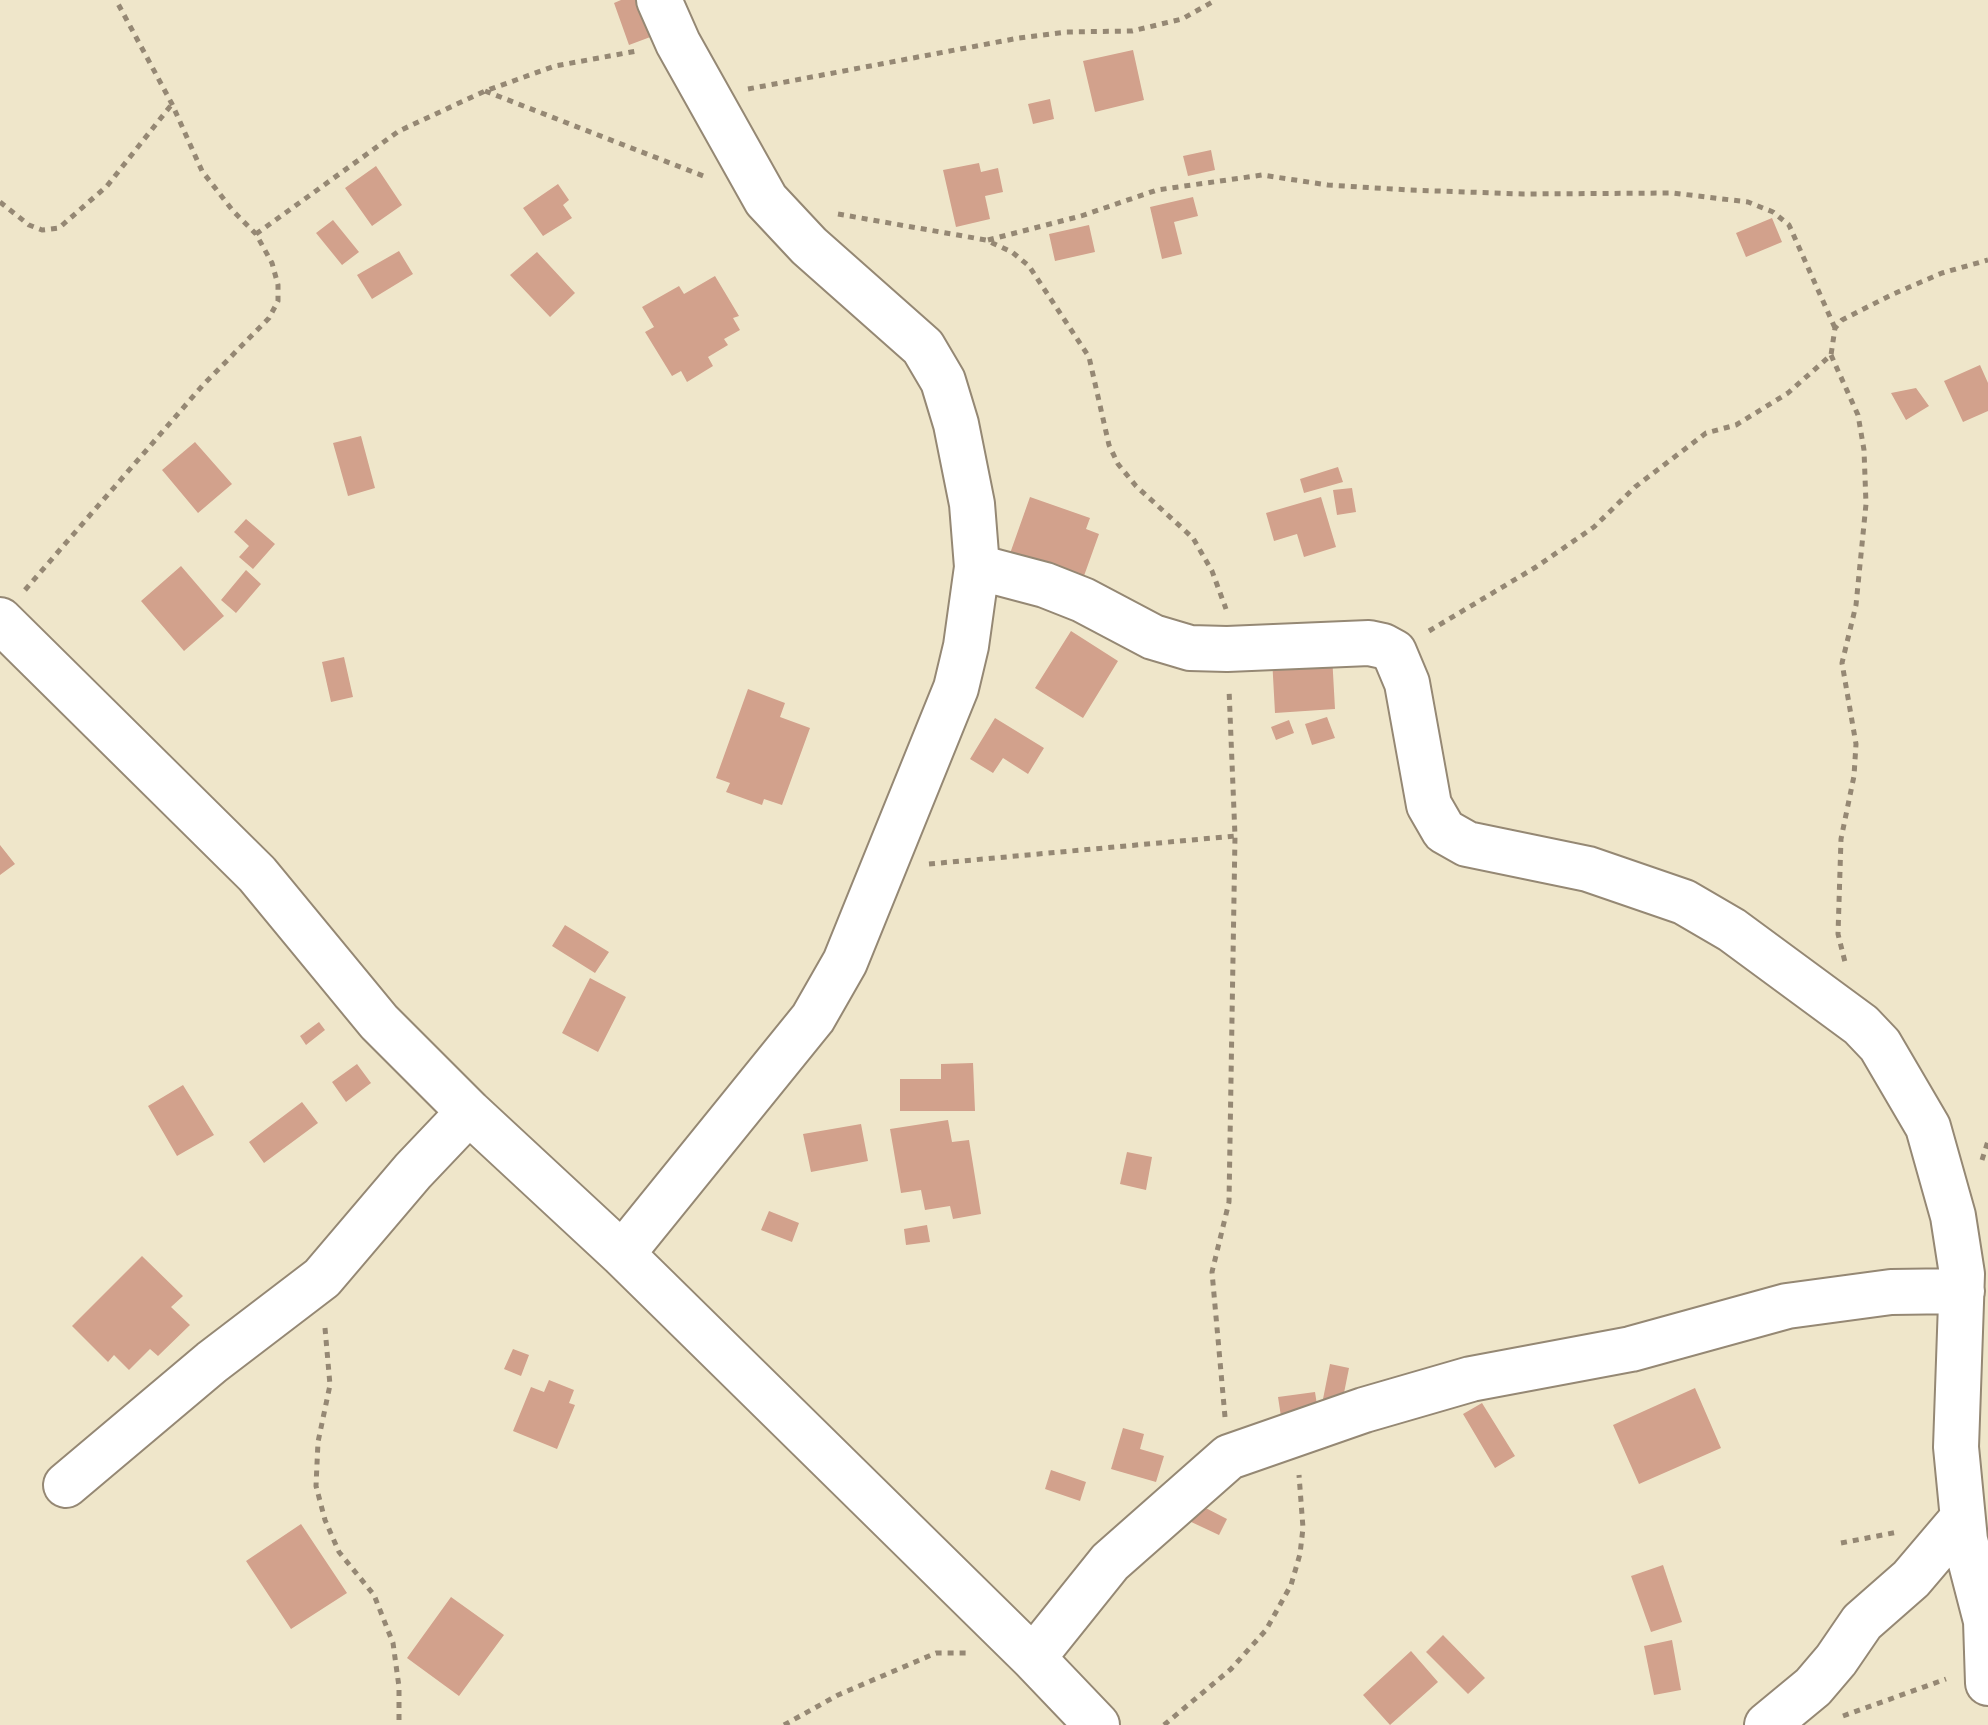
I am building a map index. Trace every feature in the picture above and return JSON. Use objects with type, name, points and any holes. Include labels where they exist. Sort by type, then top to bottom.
[{"type":"street","points":[[622,1254],[813,1018],[845,962],[956,688],[966,646],[977,567],[972,504],[956,424],[943,381],[923,347],[809,246],[766,200],[678,43],[659,0]]},
{"type":"street","points":[[977,567],[1045,585],[1083,600],[1153,637],[1190,648],[1369,643],[1394,652],[1407,683],[1429,805],[1444,831],[1467,844],[1588,869],[1684,902],[1732,930],[1861,1025],[1880,1045],[1928,1127],[1953,1216],[1962,1274],[1956,1447],[1965,1540],[1986,1621],[1987,1679]]},
{"type":"street","points":[[10,607],[257,874],[379,1022],[469,1112],[622,1254],[1033,1658],[1097,1725]]},
{"type":"street","points":[[66,1485],[212,1362],[322,1278],[413,1171],[469,1112]]},
{"type":"street","points":[[1033,1658],[1110,1562],[1229,1457],[1364,1410],[1471,1379],[1631,1349],[1787,1306],[1891,1292],[1962,1291]]},
{"type":"street","points":[[1767,1725],[1813,1687],[1862,1622],[1911,1579],[1962,1519]]},
{"type":"path","points":[[10,607],[203,385],[269,318],[278,301],[278,285],[272,263],[256,234],[233,211],[202,171],[172,104],[116,0]]},
{"type":"path","points":[[707,96],[1019,38],[1066,32],[1132,31],[1182,19],[1216,0]]},
{"type":"path","points":[[256,234],[399,131],[485,91],[555,66],[678,43]]},
{"type":"path","points":[[485,91],[707,177]]},
{"type":"path","points":[[0,202],[29,225],[42,230],[59,228],[107,186],[172,104]]},
{"type":"path","points":[[986,240],[1081,216],[1157,190],[1262,175],[1328,185],[1409,190],[1523,194],[1673,193],[1748,202],[1773,212],[1789,225],[1835,328],[1831,355],[1858,415],[1864,450],[1866,504],[1856,605],[1842,663],[1856,744],[1854,776],[1841,839],[1838,934],[1845,963]]},
{"type":"path","points":[[836,214],[986,240],[1012,252],[1029,266],[1089,357],[1109,445],[1118,464],[1136,486],[1193,538],[1212,571],[1232,649],[1235,836],[1229,1202],[1212,1272],[1229,1457]]},
{"type":"path","points":[[1835,328],[1842,320],[1891,295],[1942,273],[1988,260]]},
{"type":"path","points":[[1394,652],[1536,567],[1594,527],[1635,487],[1682,449],[1706,433],[1736,425],[1767,408],[1831,355]]},
{"type":"path","points":[[885,868],[1235,836]]},
{"type":"path","points":[[322,1278],[330,1385],[318,1442],[316,1486],[325,1520],[339,1552],[374,1595],[393,1643],[399,1687],[399,1725]]},
{"type":"path","points":[[1164,1725],[1231,1669],[1266,1630],[1291,1585],[1300,1554],[1303,1528],[1297,1434]]},
{"type":"path","points":[[784,1725],[838,1695],[936,1653],[1033,1658]]},
{"type":"path","points":[[1832,1717],[1869,1708],[1953,1677],[1987,1679]]},
{"type":"building","points":[[640,0],[653,36],[629,45],[614,3]]},
{"type":"building","points":[[1133,50],[1144,100],[1095,112],[1083,61]]},
{"type":"building","points":[[1050,99],[1054,119],[1033,124],[1028,104]]},
{"type":"building","points":[[1211,150],[1215,170],[1188,176],[1183,156]]},
{"type":"building","points":[[979,163],[981,172],[998,168],[1003,192],[985,196],[990,219],[956,227],[943,170]]},
{"type":"building","points":[[376,166],[402,205],[372,226],[345,188]]},
{"type":"building","points":[[558,184],[569,200],[563,205],[572,218],[543,236],[523,208]]},
{"type":"building","points":[[1193,197],[1198,216],[1174,222],[1182,254],[1162,259],[1150,207]]},
{"type":"building","points":[[1772,218],[1782,242],[1746,257],[1736,233]]},
{"type":"building","points":[[333,220],[359,252],[342,265],[316,233]]},
{"type":"building","points":[[1089,225],[1095,252],[1055,261],[1049,234]]},
{"type":"building","points":[[399,251],[413,274],[372,299],[357,275]]},
{"type":"building","points":[[537,252],[575,293],[550,317],[510,275]]},
{"type":"building","points":[[715,276],[739,316],[733,318],[740,330],[724,339],[728,345],[708,357],[713,366],[687,382],[681,371],[672,376],[645,332],[654,327],[642,307],[679,286],[684,294]]},
{"type":"building","points":[[1980,365],[1988,383],[1988,411],[1963,422],[1944,381]]},
{"type":"building","points":[[1916,388],[1929,406],[1906,420],[1891,393]]},
{"type":"building","points":[[361,436],[375,488],[348,496],[333,443]]},
{"type":"building","points":[[195,442],[232,484],[198,513],[162,470]]},
{"type":"building","points":[[1338,467],[1343,482],[1304,493],[1300,479]]},
{"type":"building","points":[[1352,488],[1356,512],[1337,515],[1333,490]]},
{"type":"building","points":[[1030,497],[1090,518],[1086,529],[1099,534],[1080,587],[1007,562]]},
{"type":"building","points":[[1321,497],[1336,547],[1304,557],[1297,534],[1274,541],[1266,513]]},
{"type":"building","points":[[246,519],[275,544],[253,569],[239,557],[249,546],[234,532]]},
{"type":"building","points":[[181,566],[224,616],[184,651],[141,601]]},
{"type":"building","points":[[246,570],[261,584],[236,613],[221,600]]},
{"type":"building","points":[[1071,631],[1118,661],[1083,718],[1035,688]]},
{"type":"building","points":[[1332,655],[1335,709],[1275,713],[1272,658]]},
{"type":"building","points":[[344,657],[353,697],[331,702],[322,662]]},
{"type":"building","points":[[748,689],[785,703],[780,717],[810,728],[782,805],[764,799],[762,805],[726,792],[730,783],[716,778]]},
{"type":"building","points":[[1327,717],[1335,738],[1312,745],[1305,724]]},
{"type":"building","points":[[995,718],[1044,748],[1028,774],[1003,758],[993,773],[970,759]]},
{"type":"building","points":[[1289,720],[1294,733],[1276,740],[1271,727]]},
{"type":"building","points":[[0,845],[15,864],[0,875]]},
{"type":"building","points":[[565,925],[609,952],[595,973],[552,946]]},
{"type":"building","points":[[590,978],[626,997],[598,1052],[562,1033]]},
{"type":"building","points":[[319,1022],[325,1030],[306,1045],[300,1036]]},
{"type":"building","points":[[973,1063],[975,1111],[900,1111],[900,1079],[941,1079],[941,1064]]},
{"type":"building","points":[[357,1064],[371,1083],[346,1102],[332,1082]]},
{"type":"building","points":[[183,1085],[214,1135],[177,1156],[148,1106]]},
{"type":"building","points":[[302,1102],[318,1123],[264,1163],[249,1142]]},
{"type":"building","points":[[948,1120],[952,1142],[969,1140],[981,1214],[953,1219],[950,1206],[925,1210],[921,1190],[901,1193],[890,1129]]},
{"type":"building","points":[[861,1124],[868,1161],[811,1172],[803,1134]]},
{"type":"building","points":[[1127,1152],[1152,1157],[1146,1190],[1120,1184]]},
{"type":"building","points":[[769,1211],[799,1223],[792,1242],[761,1230]]},
{"type":"building","points":[[927,1225],[930,1242],[906,1245],[904,1229]]},
{"type":"building","points":[[142,1256],[183,1296],[171,1307],[190,1325],[158,1356],[150,1349],[129,1370],[114,1355],[108,1362],[72,1326]]},
{"type":"building","points":[[513,1349],[529,1355],[521,1376],[504,1369]]},
{"type":"building","points":[[1330,1364],[1349,1368],[1341,1408],[1322,1404]]},
{"type":"building","points":[[549,1380],[574,1390],[569,1403],[575,1405],[557,1449],[513,1431],[531,1387],[544,1392]]},
{"type":"building","points":[[1695,1388],[1721,1448],[1639,1484],[1613,1425]]},
{"type":"building","points":[[1315,1392],[1319,1418],[1282,1423],[1278,1397]]},
{"type":"building","points":[[1482,1403],[1515,1456],[1495,1468],[1463,1414]]},
{"type":"building","points":[[1123,1428],[1144,1434],[1140,1449],[1164,1456],[1156,1482],[1111,1469]]},
{"type":"building","points":[[1051,1470],[1086,1482],[1080,1501],[1045,1489]]},
{"type":"building","points":[[1196,1503],[1227,1519],[1219,1535],[1187,1520]]},
{"type":"building","points":[[301,1524],[347,1593],[291,1629],[246,1561]]},
{"type":"building","points":[[1663,1565],[1682,1622],[1651,1632],[1631,1576]]},
{"type":"building","points":[[451,1597],[504,1635],[459,1696],[407,1658]]},
{"type":"building","points":[[1443,1635],[1485,1678],[1468,1694],[1426,1652]]},
{"type":"building","points":[[1672,1640],[1681,1690],[1654,1695],[1644,1646]]},
{"type":"building","points":[[1411,1651],[1438,1682],[1390,1725],[1363,1695]]}]
